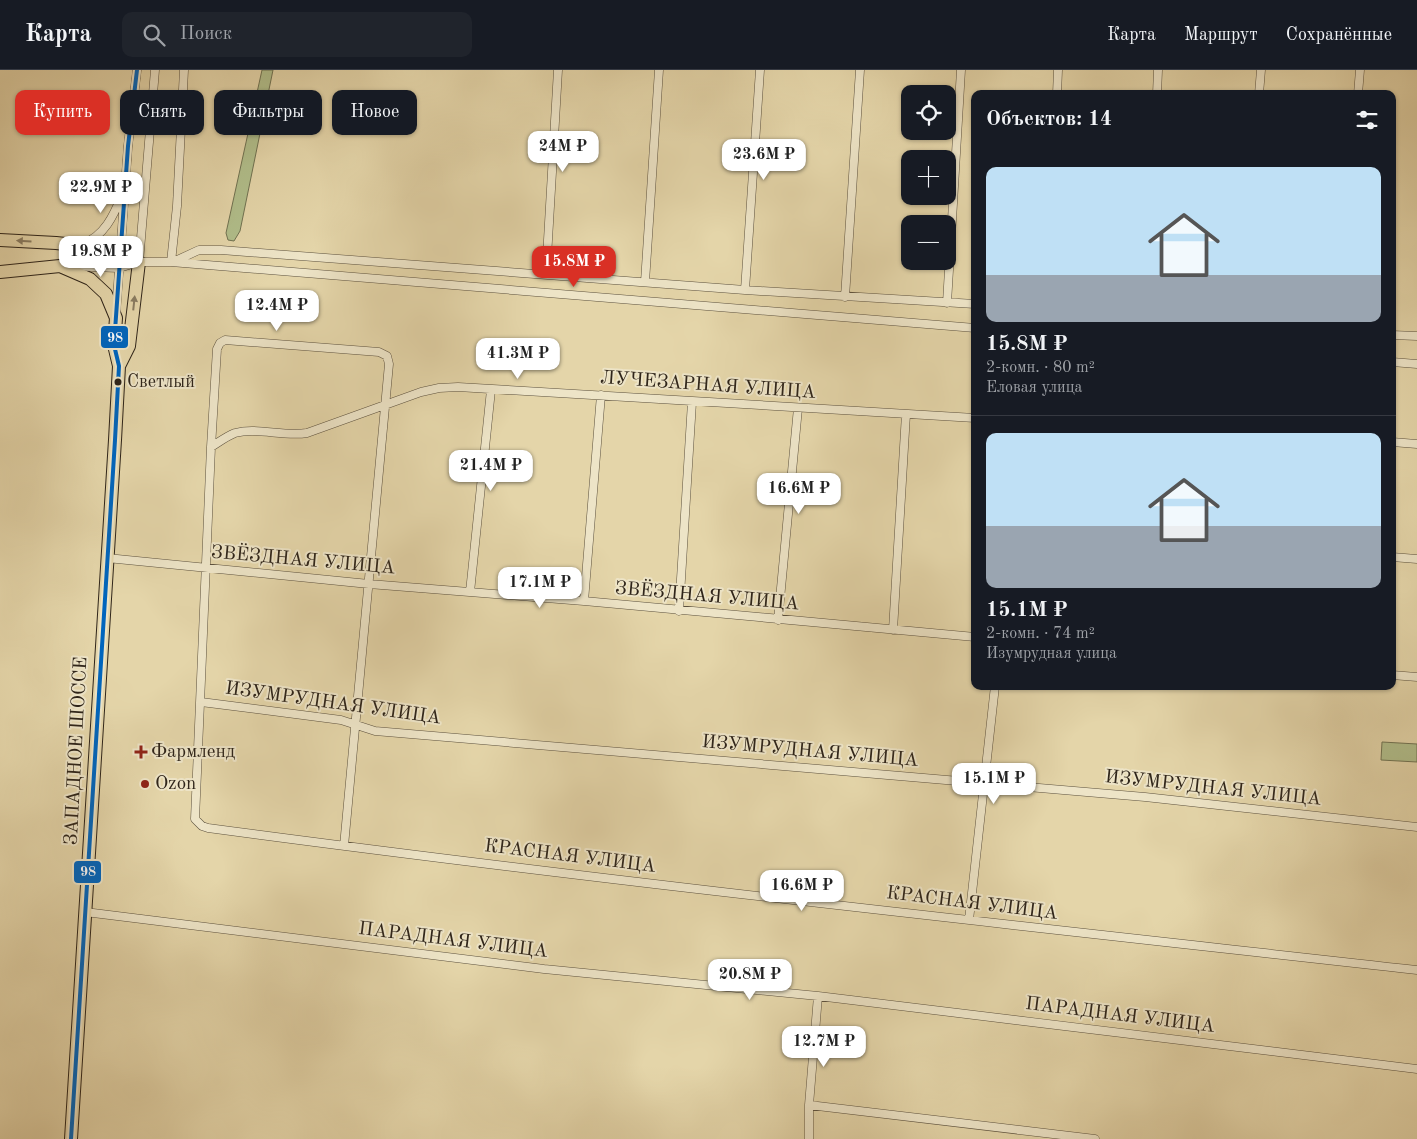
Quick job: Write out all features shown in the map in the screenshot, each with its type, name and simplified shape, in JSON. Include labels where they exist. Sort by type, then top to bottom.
[{"type":"main road","points":[[0,240],[121,250],[139,262]]},
{"type":"main road","name":"ЗАПАДНОЕ ШОССЕ","points":[[118,366],[129,346],[139,262]]},
{"type":"main road","points":[[0,272],[60,266],[90,279],[98,285],[110,302],[116,318]]},
{"type":"main road","name":"ЗАПАДНОЕ ШОССЕ","points":[[72,1139],[118,366],[114,345],[116,318]]},
{"type":"street","name":"ЗАПАДНОЕ ШОССЕ","points":[[116,318],[125,186],[137,70]]},
{"type":"street","name":"ЗАПАДНОЕ ШОССЕ","points":[[139,262],[155,70]]},
{"type":"street","points":[[171,262],[177,206],[184,70]]},
{"type":"street","points":[[546,274],[558,70]]},
{"type":"street","points":[[645,282],[659,70]]},
{"type":"street","points":[[746,290],[760,70]]},
{"type":"street","points":[[845,296],[860,70]]},
{"type":"street","points":[[946,303],[961,70]]},
{"type":"street","points":[[1057,90],[1058,70]]},
{"type":"street","points":[[1156,90],[1158,70]]},
{"type":"street","points":[[1260,90],[1261,70]]},
{"type":"street","points":[[1358,90],[1360,70]]},
{"type":"street","name":"ЗАПАДНОЕ ШОССЕ","points":[[77,245],[92,240],[109,223],[125,186]]},
{"type":"street","points":[[171,262],[199,250],[221,250],[746,290],[971,304]]},
{"type":"street","points":[[60,266],[119,268],[139,262],[171,262],[971,328]]},
{"type":"street","points":[[1396,335],[1417,336]]},
{"type":"street","points":[[201,702],[211,447],[217,349],[220,343],[225,340],[383,353],[387,356],[389,364],[344,846]]},
{"type":"street","points":[[1396,362],[1417,364]]},
{"type":"street","name":"ЛУЧЕЗАРНАЯ УЛИЦА","points":[[211,447],[228,436],[245,432],[296,435],[307,433],[420,392],[439,388],[602,395],[971,418]]},
{"type":"street","points":[[470,592],[491,390]]},
{"type":"street","points":[[584,601],[602,395]]},
{"type":"street","points":[[680,611],[692,402]]},
{"type":"street","points":[[778,620],[798,408]]},
{"type":"street","points":[[893,630],[906,414]]},
{"type":"street","points":[[1396,442],[1417,444]]},
{"type":"street","points":[[1396,557],[1417,559]]},
{"type":"street","name":"ЗВЁЗДНАЯ УЛИЦА","points":[[107,558],[369,584],[584,601],[971,637]]},
{"type":"street","points":[[1396,675],[1417,677]]},
{"type":"street","points":[[970,920],[995,690]]},
{"type":"street","name":"ИЗУМРУДНАЯ УЛИЦА","points":[[201,702],[341,720],[375,731],[1145,797],[1417,827]]},
{"type":"street","name":"КРАСНАЯ УЛИЦА","points":[[201,702],[195,814],[198,823],[208,828],[344,846],[970,920],[1417,970]]},
{"type":"street","name":"ПАРАДНАЯ УЛИЦА","points":[[85,912],[544,969],[818,996],[1417,1069]]},
{"type":"street","points":[[809,1139],[809,1105],[818,996]]},
{"type":"street","points":[[809,1105],[1095,1139]]},
{"type":"green space","points":[[262,70],[273,70],[269,90],[258,90]]},
{"type":"green space","points":[[248,135],[260,135],[240,231],[234,241],[228,240],[226,233]]},
{"type":"green space","points":[[1382,742],[1417,744],[1417,762],[1381,760]]},
{"type":"transit line","name":"98","points":[[71,1139],[115,440],[119,366],[114,345],[128,146],[137,70]]},
{"type":"place","name":"Светлый","points":[[118,382]]},
{"type":"place","name":"Фармленд","points":[[141,752]]},
{"type":"place","name":"Ozon","points":[[145,784]]}]
